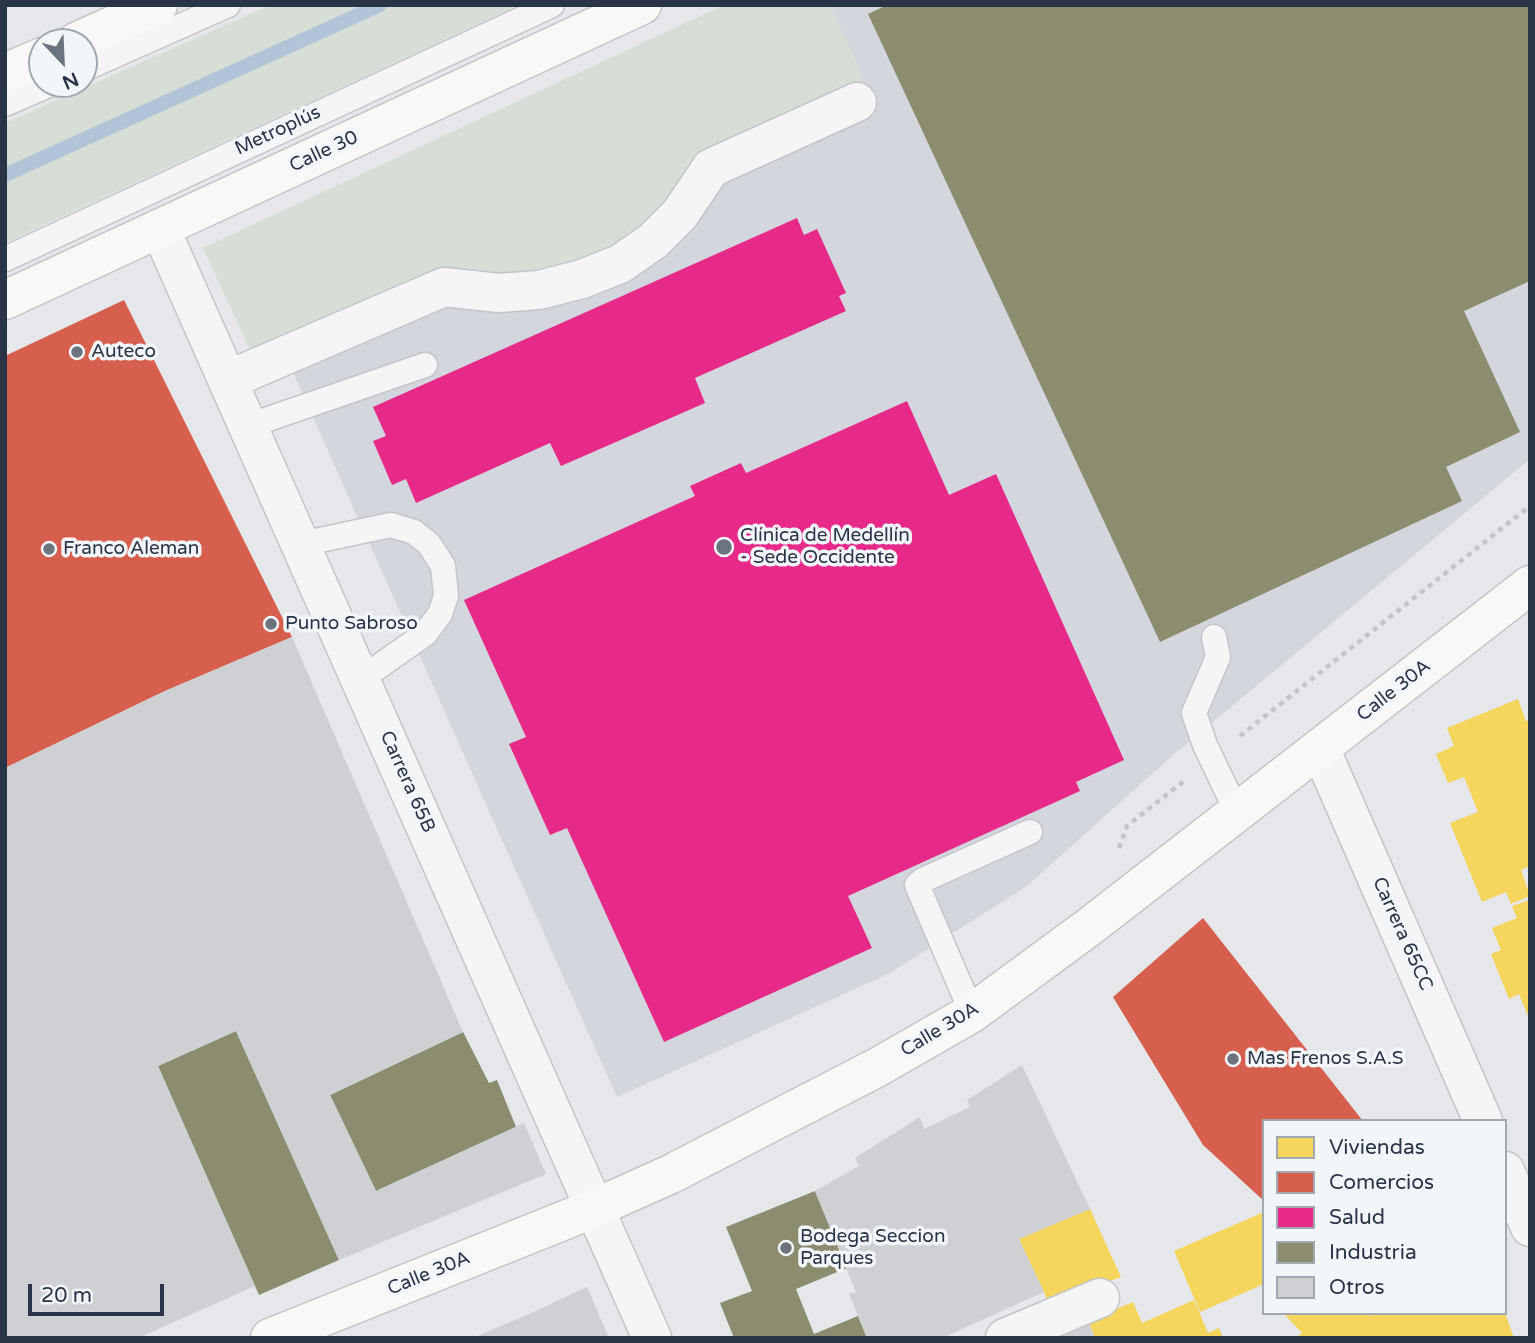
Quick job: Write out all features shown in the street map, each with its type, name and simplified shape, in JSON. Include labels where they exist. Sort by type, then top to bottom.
[{"type":"street","points":[[98,32],[158,5]]},
{"type":"street","name":"Calle 30","points":[[5,300],[642,5]]},
{"type":"street","points":[[5,74],[28,63]]},
{"type":"street","points":[[228,380],[444,287],[499,293],[539,290],[582,279],[620,264],[653,241],[680,214],[710,168],[857,103]]},
{"type":"street","name":"Carrera 65B","points":[[160,228],[652,1338]]},
{"type":"street","name":"Calle 30A","points":[[270,1338],[595,1208],[751,1135],[972,1013],[1530,585]]},
{"type":"street","name":"Carrera 65CC","points":[[1320,748],[1482,1119]]},
{"type":"street","points":[[1507,1175],[1530,1227]]},
{"type":"street","points":[[1005,1338],[1100,1298]]},
{"type":"lane","points":[[98,63],[228,5]]},
{"type":"lane","name":"Metroplús","points":[[5,259],[552,5]]},
{"type":"lane","points":[[5,104],[28,94]]},
{"type":"lane","points":[[248,426],[425,365]]},
{"type":"lane","points":[[300,544],[391,525],[414,532],[429,544],[443,566],[446,596],[440,614],[425,634],[361,679]]},
{"type":"lane","points":[[1214,637],[1218,657],[1194,713],[1237,812]]},
{"type":"lane","points":[[972,1013],[918,885],[923,880],[1030,832]]},
{"type":"path","points":[[1127,825],[1530,506]]},
{"type":"shaded area","points":[[271,5],[519,5],[5,243],[5,123],[61,98],[98,98],[98,82]]},
{"type":"shaded area","points":[[724,5],[830,5],[863,79],[702,154],[685,181],[647,222],[615,245],[576,262],[539,271],[499,273],[446,264],[251,352],[203,248]]},
{"type":"shaded area","points":[[830,5],[1530,5],[1530,459],[1172,756],[1027,886],[890,973],[617,1097],[278,339],[447,264],[480,271],[519,273],[702,154],[863,79]]},
{"type":"building: Viviendas","points":[[1518,699],[1526,721],[1530,720],[1530,866],[1521,870],[1530,896],[1511,904],[1506,892],[1482,902],[1450,823],[1478,812],[1464,777],[1448,783],[1436,754],[1454,746],[1447,728]]},
{"type":"building: Viviendas","points":[[1530,900],[1530,1021],[1519,994],[1509,999],[1491,954],[1501,950],[1492,928],[1517,918],[1512,906]]},
{"type":"building: Viviendas","points":[[1090,1209],[1121,1277],[1049,1303],[1019,1239]]},
{"type":"building: Viviendas","points":[[1262,1213],[1262,1285],[1200,1312],[1174,1251]]},
{"type":"building: Viviendas","points":[[1194,1300],[1208,1333],[1219,1328],[1223,1338],[1095,1338],[1088,1321],[1133,1302],[1142,1323]]},
{"type":"building: Viviendas","points":[[1285,1315],[1506,1315],[1514,1338],[1296,1338],[1302,1333]]},
{"type":"building: Comercios","points":[[124,300],[292,637],[165,691],[5,768],[5,356]]},
{"type":"building: Comercios","name":"Mas Frenos S.A.S","points":[[1203,918],[1361,1119],[1262,1119],[1262,1199],[1203,1145],[1113,997]]},
{"type":"building: Salud","points":[[797,218],[804,235],[817,229],[846,293],[839,296],[846,311],[695,378],[705,403],[561,466],[550,443],[416,503],[406,479],[392,485],[373,441],[386,436],[373,407]]},
{"type":"building: Salud","points":[[907,401],[949,495],[996,474],[1124,760],[1076,782],[1080,791],[848,896],[872,948],[664,1042],[567,828],[550,835],[509,744],[526,737],[464,600],[695,496],[690,486],[741,463],[746,473]]},
{"type":"building: Industria","points":[[887,5],[1530,5],[1530,281],[1464,311],[1520,432],[1446,467],[1462,501],[1160,642],[868,14]]},
{"type":"building: Industria","points":[[236,1031],[339,1260],[259,1295],[158,1066]]},
{"type":"building: Industria","points":[[463,1032],[489,1083],[497,1080],[516,1127],[376,1191],[330,1095]]},
{"type":"building: Industria","name":"Bodega Seccion Parques","points":[[815,1191],[847,1268],[796,1289],[814,1334],[858,1316],[867,1338],[734,1338],[720,1303],[752,1291],[726,1227]]},
{"type":"building: Otros","points":[[292,637],[463,1032],[330,1095],[376,1191],[524,1123],[546,1174],[339,1260],[236,1031],[158,1066],[255,1286],[138,1338],[5,1338],[5,768],[165,691]]},
{"type":"building: Otros","points":[[1022,1065],[1090,1209],[1019,1239],[1044,1292],[942,1338],[867,1338],[849,1294],[856,1292],[815,1191],[859,1166],[855,1158],[920,1117],[924,1129],[970,1107],[967,1100]]},
{"type":"building: Otros","points":[[587,1287],[609,1338],[473,1338],[529,1314]]},
{"type":"building: Otros","points":[[1088,1321],[1095,1338],[1050,1338]]},
{"type":"waterway","points":[[5,175],[380,5]]},
{"type":"place","name":"Auteco","points":[[77,352]]},
{"type":"place","name":"Clínica de Medellín - Sede Occidente","points":[[724,547]]},
{"type":"place","name":"Franco Aleman","points":[[49,549]]},
{"type":"place","name":"Punto Sabroso","points":[[271,624]]},
{"type":"place","name":"Mas Frenos S.A.S","points":[[1233,1059]]},
{"type":"place","name":"Bodega Seccion Parques","points":[[786,1248]]}]
